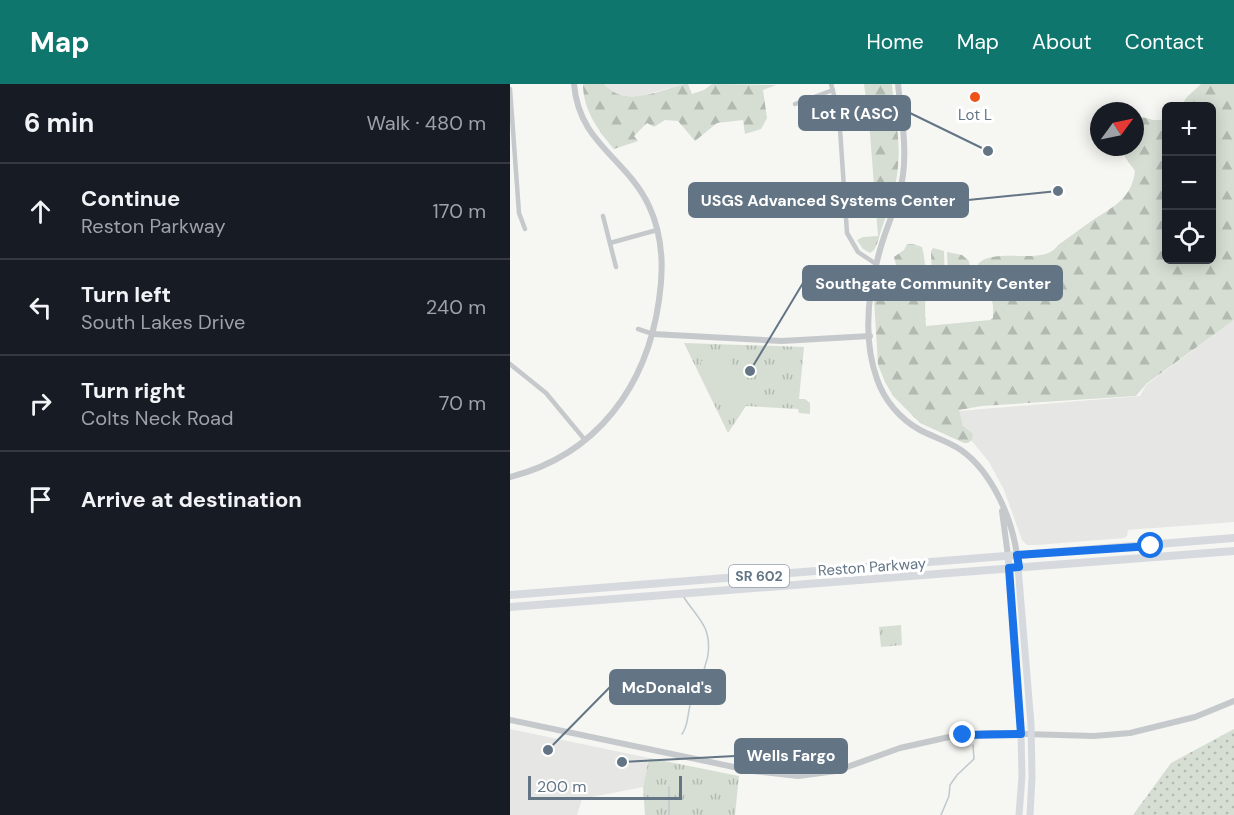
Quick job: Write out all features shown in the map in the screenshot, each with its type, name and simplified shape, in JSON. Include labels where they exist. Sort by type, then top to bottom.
[{"type":"main road","name":"Reston Parkway","points":[[510,595],[1234,538]]},
{"type":"main road","name":"Reston Parkway","points":[[510,607],[1234,551]]},
{"type":"main road","points":[[1017,555],[1031,734],[1030,815]]},
{"type":"main road","points":[[1008,556],[1021,734],[1022,776],[1019,815]]},
{"type":"street","points":[[510,477],[548,464],[585,440],[610,417],[626,396],[640,370],[653,334],[662,269],[657,230],[650,209],[637,186],[587,129],[578,109],[574,84]]},
{"type":"street","points":[[831,84],[840,121],[846,228],[855,249],[876,264]]},
{"type":"street","points":[[898,84],[904,150],[903,173],[869,296],[870,336],[876,376],[891,404],[912,425],[968,455],[990,482],[1012,528],[1017,555]]},
{"type":"street","points":[[510,89],[519,213],[525,229]]},
{"type":"street","points":[[795,104],[833,90]]},
{"type":"street","points":[[510,184],[517,184]]},
{"type":"street","points":[[603,216],[616,267]]},
{"type":"street","points":[[610,243],[657,230]]},
{"type":"street","points":[[638,329],[653,334],[782,341],[870,336]]},
{"type":"street","points":[[510,364],[546,393],[585,440]]},
{"type":"street","points":[[1001,504],[1008,556]]},
{"type":"street","points":[[510,720],[753,771],[792,776],[836,771],[900,748],[935,739],[974,734],[1094,736],[1130,733],[1196,717],[1234,701]]},
{"type":"shaded area","points":[[604,84],[684,84],[637,97],[618,95],[611,92]]},
{"type":"shaded area","points":[[1234,320],[1234,522],[1128,530],[1124,538],[1027,545],[1022,540],[1004,490],[989,462],[961,428],[959,411],[1140,396],[1146,385]]},
{"type":"shaded area","points":[[510,729],[649,758],[643,787],[582,799],[577,815],[510,815]]},
{"type":"green space","points":[[583,84],[604,84],[621,95],[632,96],[642,96],[684,84],[688,84],[692,94],[712,84],[776,85],[763,90],[767,118],[761,129],[745,134],[743,120],[717,123],[695,141],[678,121],[665,120],[654,127],[647,123],[634,136],[638,141],[614,149],[597,127],[589,111]]},
{"type":"green space","points":[[864,84],[892,84],[899,146],[897,177],[892,196],[877,244],[870,253],[863,249],[857,240],[863,237],[878,236]]},
{"type":"green space","points":[[1201,84],[1234,84],[1234,320],[1146,384],[1136,396],[982,406],[959,410],[963,426],[973,434],[972,440],[968,443],[920,423],[893,396],[878,365],[874,299],[879,287],[896,265],[894,257],[904,250],[907,244],[922,247],[925,267],[926,326],[990,320],[993,318],[993,306],[989,283],[980,282],[978,264],[996,257],[1042,255],[1052,251],[1120,201],[1130,188],[1135,171],[1124,156],[1144,156],[1144,118],[1162,120],[1162,264],[1216,264],[1216,102],[1184,102]]},
{"type":"green space","points":[[933,248],[944,251],[945,285],[932,285],[931,251]]},
{"type":"green space","points":[[947,252],[962,255],[969,261],[972,283],[967,287],[948,285]]},
{"type":"green space","points":[[684,343],[804,347],[799,399],[805,399],[810,403],[810,414],[799,413],[798,409],[746,406],[728,433]]},
{"type":"green space","points":[[724,349],[746,391],[721,404],[700,362]]},
{"type":"green space","points":[[901,625],[902,645],[881,647],[879,627]]},
{"type":"green space","points":[[1234,729],[1234,815],[1133,815],[1171,763]]},
{"type":"green space","points":[[649,758],[739,776],[735,815],[645,815],[643,787]]},
{"type":"waterway","points":[[682,734],[686,727],[692,699],[705,683],[704,672],[709,645],[706,629],[683,596]]},
{"type":"waterway","points":[[941,815],[949,796],[950,785],[974,759],[973,745]]},
{"type":"waterway","points":[[669,787],[669,815]]},
{"type":"place","name":"Lot L","points":[[975,97]]},
{"type":"place","name":"Lot R (ASC)","points":[[988,151]]},
{"type":"place","name":"USGS Advanced Systems Center","points":[[1058,191]]},
{"type":"place","name":"Southgate Community Center","points":[[750,371]]},
{"type":"place","name":"McDonald's","points":[[548,750]]},
{"type":"place","name":"Wells Fargo","points":[[622,762]]},
{"type":"route","points":[[963,735],[1021,734],[1009,568],[1019,567],[1017,555],[1151,546]]}]
